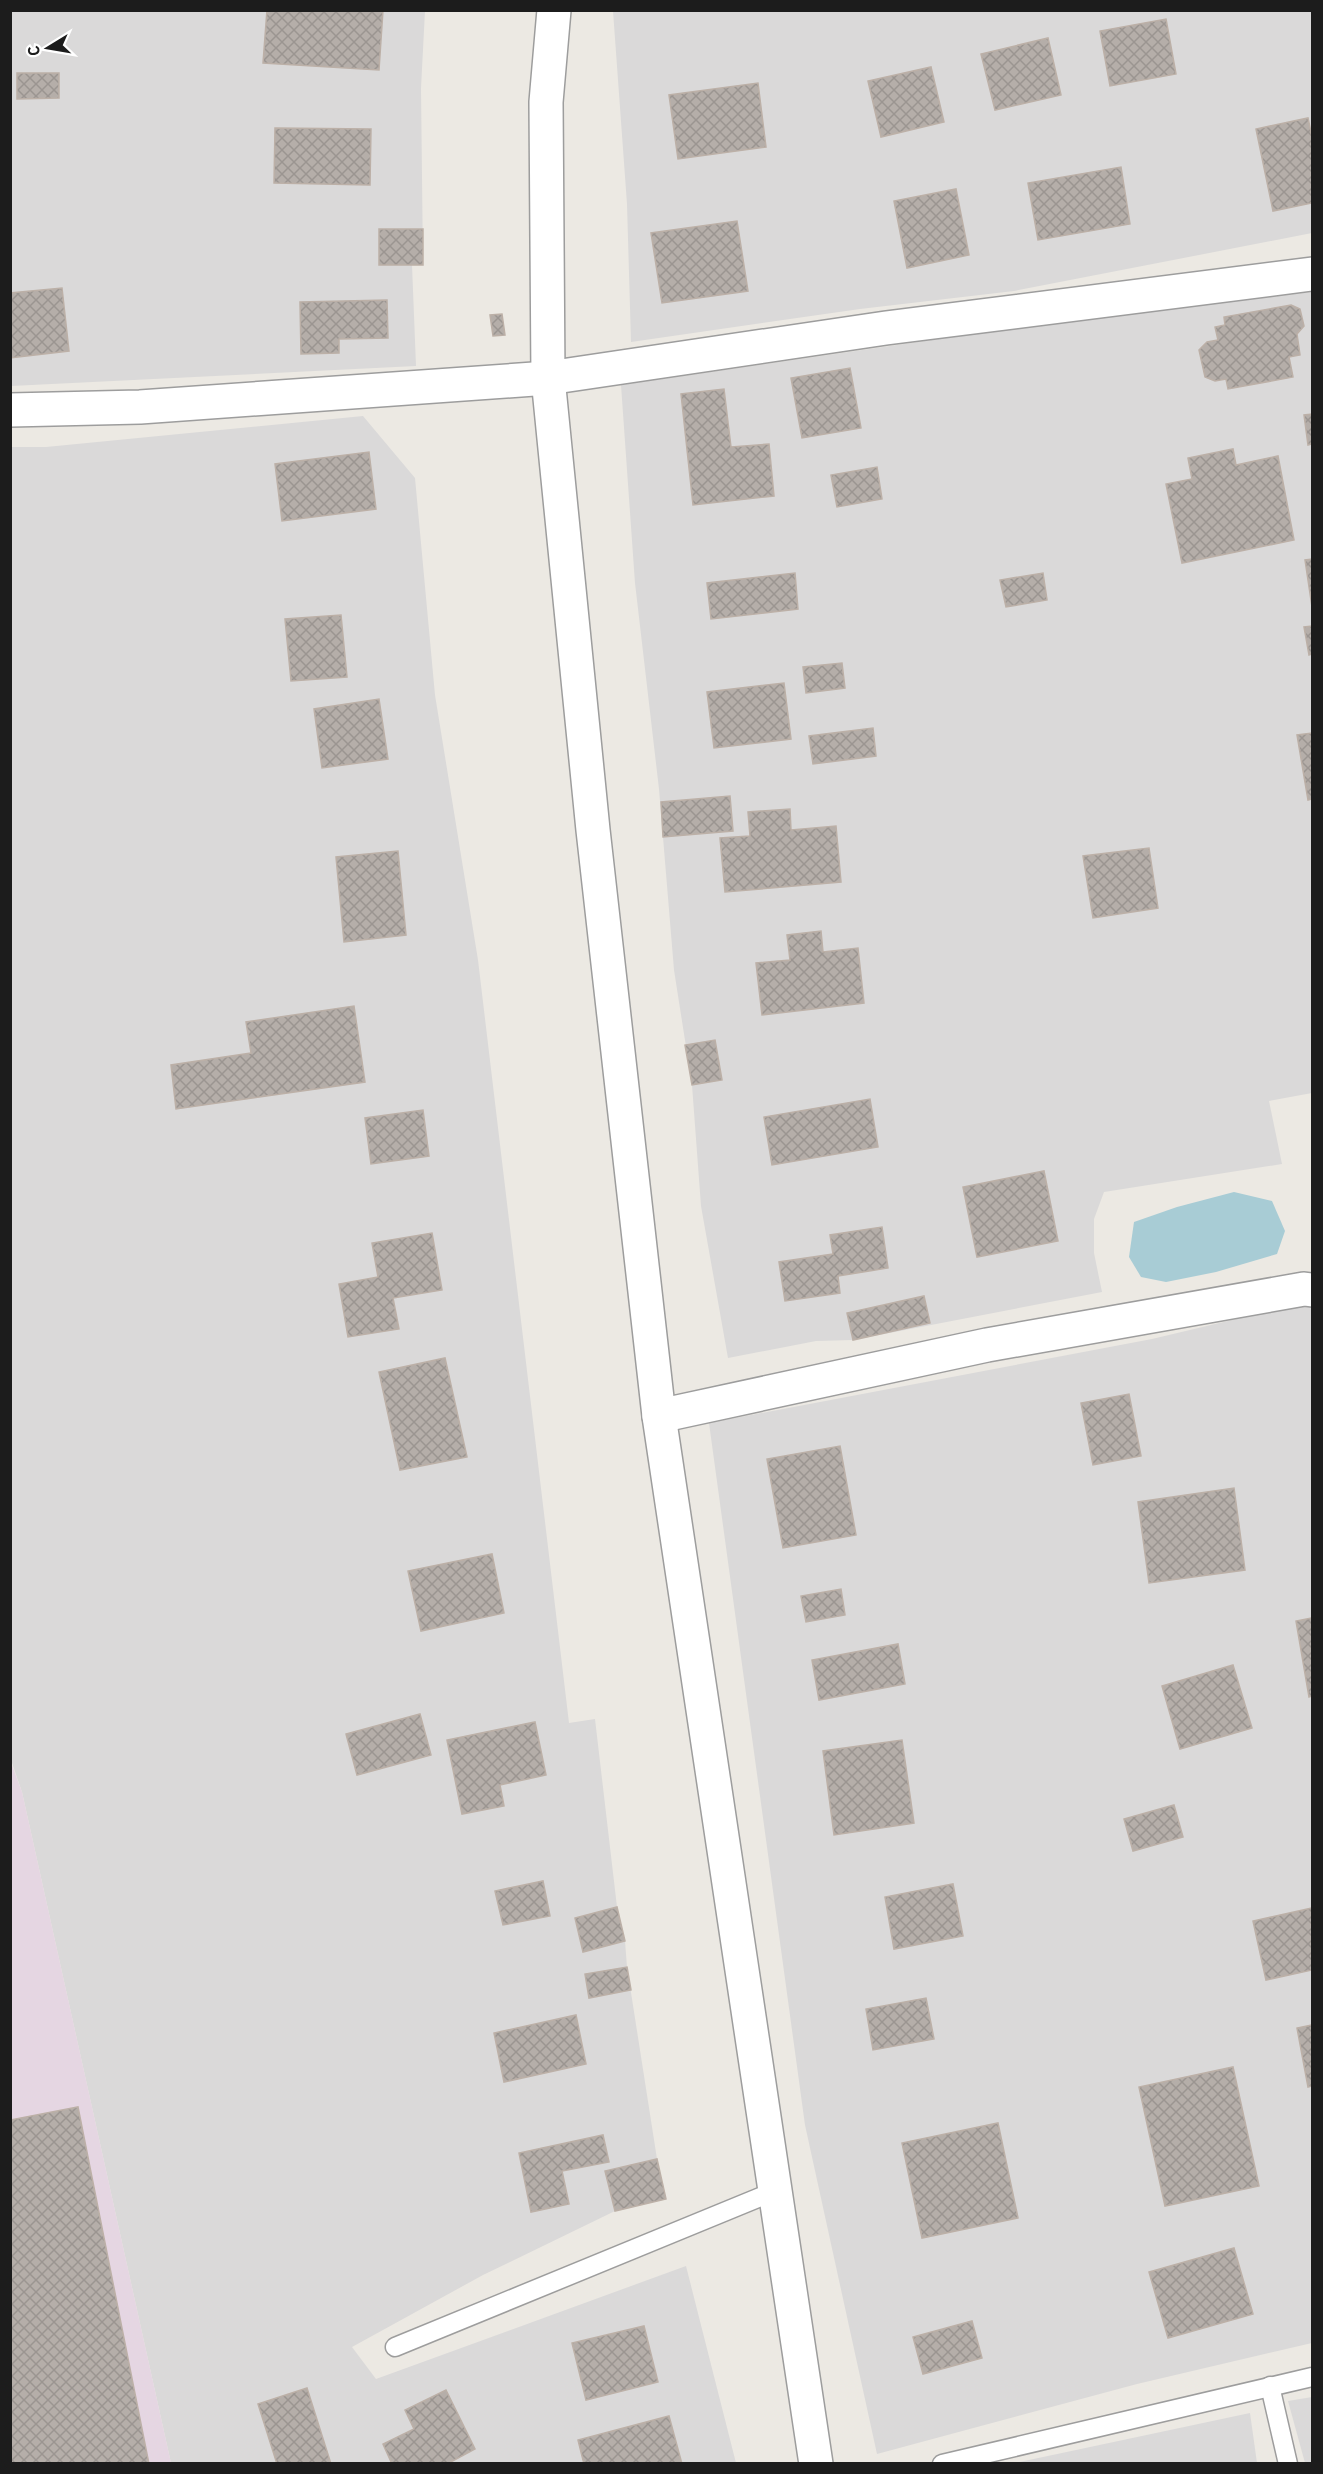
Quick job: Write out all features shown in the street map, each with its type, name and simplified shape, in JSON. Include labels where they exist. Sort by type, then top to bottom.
[{"type":"street","points":[[554,10],[546,102],[548,378],[593,830],[659,1416],[816,2463]]},
{"type":"street","points":[[10,410],[140,407],[548,378],[886,328],[1312,274]]},
{"type":"street","points":[[659,1416],[987,1345],[1292,1291],[1312,1290]]},
{"type":"lane","points":[[395,2347],[775,2191]]},
{"type":"lane","points":[[942,2463],[1312,2377]]},
{"type":"lane","points":[[1270,2386],[1288,2463]]},
{"type":"shaded area","points":[[11,11],[425,11],[421,88],[423,265],[412,265],[416,366],[11,386]]},
{"type":"shaded area","points":[[613,11],[1312,11],[1312,233],[1014,291],[860,309],[631,342],[627,204]]},
{"type":"shaded area","points":[[1312,292],[1312,1093],[1269,1101],[1282,1164],[1104,1192],[1094,1219],[1094,1253],[1102,1292],[853,1340],[816,1341],[728,1358],[701,1206],[692,1085],[674,970],[659,789],[635,583],[621,385],[1036,325]]},
{"type":"shaded area","points":[[363,416],[415,478],[435,695],[478,960],[569,1723],[595,1719],[617,1907],[625,1941],[657,2159],[666,2199],[615,2211],[483,2275],[352,2347],[376,2379],[686,2266],[736,2463],[171,2463],[22,1792],[11,1760],[11,447],[46,447]]},
{"type":"shaded area","points":[[1308,1302],[1312,1307],[1312,2343],[1137,2384],[877,2454],[805,2125],[709,1423],[1152,1339]]},
{"type":"shaded area","points":[[10,1760],[22,1792],[171,2463],[11,2463]]},
{"type":"shaded area","points":[[1312,2397],[1312,2463],[1305,2463],[1288,2401]]},
{"type":"shaded area","points":[[1250,2413],[1257,2463],[1015,2463]]},
{"type":"water","points":[[1234,1192],[1272,1201],[1285,1231],[1277,1254],[1216,1272],[1166,1282],[1141,1277],[1129,1257],[1134,1222],[1177,1207]]},
{"type":"building","points":[[267,10],[383,10],[379,70],[263,63]]},
{"type":"building","points":[[1166,19],[1176,74],[1110,86],[1100,31]]},
{"type":"building","points":[[1048,38],[1061,95],[995,110],[981,54]]},
{"type":"building","points":[[931,67],[944,122],[881,137],[868,81]]},
{"type":"building","points":[[17,73],[59,73],[59,98],[17,99]]},
{"type":"building","points":[[758,83],[766,147],[678,159],[669,95]]},
{"type":"building","points":[[1308,118],[1312,137],[1312,203],[1273,211],[1256,129]]},
{"type":"building","points":[[275,128],[371,129],[370,185],[274,183]]},
{"type":"building","points":[[1121,167],[1130,224],[1038,240],[1028,183]]},
{"type":"building","points":[[956,189],[969,255],[907,268],[894,201]]},
{"type":"building","points":[[737,221],[748,291],[662,303],[651,233]]},
{"type":"building","points":[[379,229],[423,229],[423,265],[379,265]]},
{"type":"building","points":[[62,288],[69,351],[10,358],[10,293]]},
{"type":"building","points":[[387,300],[388,338],[339,339],[339,353],[301,354],[300,302]]},
{"type":"building","points":[[1291,305],[1300,309],[1304,326],[1297,334],[1300,355],[1289,357],[1293,377],[1228,389],[1226,379],[1215,381],[1205,377],[1199,350],[1207,342],[1218,340],[1215,327],[1225,325],[1224,317]]},
{"type":"building","points":[[502,314],[505,335],[493,336],[490,315]]},
{"type":"building","points":[[850,368],[861,428],[802,438],[791,378]]},
{"type":"building","points":[[724,389],[731,447],[769,444],[774,496],[693,505],[681,394]]},
{"type":"building","points":[[1312,414],[1312,444],[1308,445],[1304,415]]},
{"type":"building","points":[[1233,449],[1236,465],[1278,456],[1294,540],[1182,563],[1166,484],[1192,479],[1188,458]]},
{"type":"building","points":[[369,452],[376,509],[282,521],[275,464]]},
{"type":"building","points":[[877,467],[882,499],[837,507],[831,475]]},
{"type":"building","points":[[1312,559],[1312,607],[1305,560]]},
{"type":"building","points":[[795,573],[798,609],[711,619],[707,583]]},
{"type":"building","points":[[1043,573],[1047,600],[1006,607],[1000,580]]},
{"type":"building","points":[[341,615],[347,677],[291,681],[285,619]]},
{"type":"building","points":[[1312,626],[1312,654],[1309,655],[1304,627]]},
{"type":"building","points":[[842,663],[845,688],[806,693],[803,667]]},
{"type":"building","points":[[784,683],[791,739],[714,748],[707,692]]},
{"type":"building","points":[[379,699],[388,759],[322,768],[314,709]]},
{"type":"building","points":[[873,728],[876,756],[813,764],[809,736]]},
{"type":"building","points":[[1312,733],[1312,799],[1308,800],[1297,735]]},
{"type":"building","points":[[730,796],[733,831],[663,837],[661,802]]},
{"type":"building","points":[[790,809],[791,830],[836,826],[841,882],[725,892],[720,838],[750,836],[748,812]]},
{"type":"building","points":[[1149,848],[1158,908],[1093,918],[1083,856]]},
{"type":"building","points":[[398,851],[406,935],[344,942],[336,857]]},
{"type":"building","points":[[821,931],[823,952],[858,948],[864,1003],[762,1015],[756,963],[790,960],[787,935]]},
{"type":"building","points":[[354,1006],[365,1082],[176,1109],[171,1065],[251,1053],[246,1022]]},
{"type":"building","points":[[715,1040],[722,1080],[692,1085],[685,1045]]},
{"type":"building","points":[[870,1099],[878,1147],[772,1165],[764,1117]]},
{"type":"building","points":[[423,1110],[429,1156],[371,1164],[365,1118]]},
{"type":"building","points":[[1044,1171],[1058,1241],[977,1257],[963,1187]]},
{"type":"building","points":[[882,1227],[888,1268],[838,1276],[840,1293],[785,1301],[779,1262],[833,1254],[830,1235]]},
{"type":"building","points":[[432,1233],[442,1290],[393,1298],[399,1329],[348,1337],[339,1284],[378,1277],[372,1243]]},
{"type":"building","points":[[924,1296],[930,1323],[853,1340],[847,1313]]},
{"type":"building","points":[[445,1358],[467,1457],[400,1470],[379,1372]]},
{"type":"building","points":[[1129,1394],[1141,1456],[1093,1465],[1081,1403]]},
{"type":"building","points":[[840,1446],[856,1535],[783,1548],[767,1459]]},
{"type":"building","points":[[1234,1488],[1245,1570],[1149,1583],[1138,1502]]},
{"type":"building","points":[[492,1554],[504,1613],[421,1631],[408,1571]]},
{"type":"building","points":[[841,1589],[845,1615],[806,1622],[801,1596]]},
{"type":"building","points":[[1312,1618],[1312,1696],[1309,1697],[1296,1621]]},
{"type":"building","points":[[898,1644],[905,1684],[819,1700],[812,1660]]},
{"type":"building","points":[[1233,1665],[1252,1728],[1180,1749],[1162,1686]]},
{"type":"building","points":[[420,1714],[431,1755],[357,1775],[346,1734]]},
{"type":"building","points":[[535,1722],[546,1775],[500,1785],[504,1806],[462,1814],[447,1740]]},
{"type":"building","points":[[902,1740],[914,1823],[834,1835],[823,1751]]},
{"type":"building","points":[[1174,1805],[1183,1837],[1133,1851],[1124,1819]]},
{"type":"building","points":[[543,1881],[550,1916],[503,1925],[495,1891]]},
{"type":"building","points":[[953,1884],[963,1936],[894,1949],[885,1897]]},
{"type":"building","points":[[617,1907],[625,1941],[583,1952],[575,1918]]},
{"type":"building","points":[[1312,1908],[1312,1970],[1266,1980],[1253,1921]]},
{"type":"building","points":[[627,1967],[631,1990],[589,1998],[585,1974]]},
{"type":"building","points":[[926,1998],[934,2039],[873,2050],[866,2009]]},
{"type":"building","points":[[576,2015],[586,2064],[504,2082],[494,2033]]},
{"type":"building","points":[[1312,2025],[1312,2086],[1308,2087],[1297,2028]]},
{"type":"building","points":[[1233,2067],[1259,2186],[1165,2206],[1139,2087]]},
{"type":"building","points":[[78,2107],[149,2464],[10,2464],[10,2120]]},
{"type":"building","points":[[998,2123],[1018,2218],[922,2238],[902,2143]]},
{"type":"building","points":[[603,2135],[609,2162],[562,2171],[569,2204],[531,2212],[519,2153]]},
{"type":"building","points":[[657,2159],[666,2199],[615,2211],[605,2171]]},
{"type":"building","points":[[1234,2248],[1253,2314],[1168,2338],[1149,2272]]},
{"type":"building","points":[[972,2321],[982,2358],[923,2374],[913,2337]]},
{"type":"building","points":[[644,2326],[658,2382],[586,2400],[572,2343]]},
{"type":"building","points":[[307,2388],[331,2464],[277,2464],[258,2404]]},
{"type":"building","points":[[446,2390],[475,2449],[447,2464],[392,2464],[383,2444],[414,2429],[405,2410]]},
{"type":"building","points":[[669,2416],[682,2464],[584,2464],[578,2440]]}]
